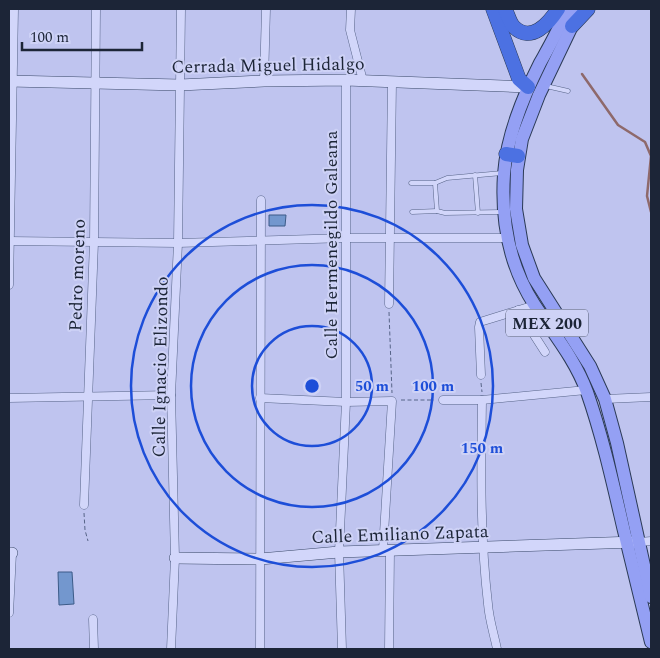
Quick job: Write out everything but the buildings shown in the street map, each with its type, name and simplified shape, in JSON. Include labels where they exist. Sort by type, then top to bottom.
[{"type":"highway","points":[[493,9],[519,79],[528,87]]},
{"type":"highway","points":[[505,9],[512,25],[525,32],[534,32],[551,20],[558,9]]},
{"type":"highway","points":[[572,26],[588,9]]},
{"type":"main road","name":"MEX 200","points":[[567,9],[562,24],[528,87],[516,118],[512,155],[516,209],[522,245],[534,278],[590,366],[605,399],[651,597]]},
{"type":"main road","name":"MEX 200","points":[[578,9],[522,139],[504,173],[504,212],[507,238],[516,269],[534,305],[564,348],[586,390],[604,447],[639,542],[651,642]]},
{"type":"street","points":[[9,285],[10,81],[14,9]]},
{"type":"street","name":"Pedro moreno","points":[[84,505],[94,242],[96,9]]},
{"type":"street","name":"Calle Ignacio Elizondo","points":[[171,649],[175,558],[171,395],[178,242],[181,9]]},
{"type":"street","points":[[264,80],[266,9]]},
{"type":"street","points":[[351,9],[350,30],[362,81]]},
{"type":"street","name":"Cerrada Miguel Hidalgo","points":[[10,81],[180,85],[264,80],[346,80],[528,87]]},
{"type":"street","name":"Calle Hermenegildo Galeana","points":[[342,649],[339,552],[346,402],[346,80]]},
{"type":"street","points":[[388,304],[392,82]]},
{"type":"street","points":[[260,200],[260,649]]},
{"type":"street","points":[[9,241],[178,242],[347,238],[507,238]]},
{"type":"street","points":[[481,375],[480,322],[534,305]]},
{"type":"street","points":[[518,310],[545,352]]},
{"type":"street","points":[[443,400],[482,400],[586,390]]},
{"type":"street","points":[[9,398],[171,395]]},
{"type":"street","points":[[605,399],[651,397]]},
{"type":"street","points":[[260,398],[346,402],[392,401],[387,550],[389,649]]},
{"type":"street","points":[[482,400],[481,488],[484,548],[488,605],[497,649]]},
{"type":"street","name":"Calle Emiliano Zapata","points":[[175,558],[260,559],[339,552],[639,542]]},
{"type":"street","points":[[9,613],[10,553]]},
{"type":"street","points":[[93,619],[94,649]]},
{"type":"lane","points":[[544,85],[568,91]]},
{"type":"lane","points":[[411,183],[435,184],[447,178],[504,173]]},
{"type":"lane","points":[[475,176],[478,213]]},
{"type":"lane","points":[[435,184],[437,211]]},
{"type":"lane","points":[[412,212],[504,212]]},
{"type":"path","points":[[388,304],[392,401],[443,400]]},
{"type":"path","points":[[481,375],[482,400]]},
{"type":"path","points":[[84,505],[85,530],[88,541]]},
{"type":"waterway","points":[[582,74],[618,125],[645,142],[651,156],[647,196],[651,212]]}]
